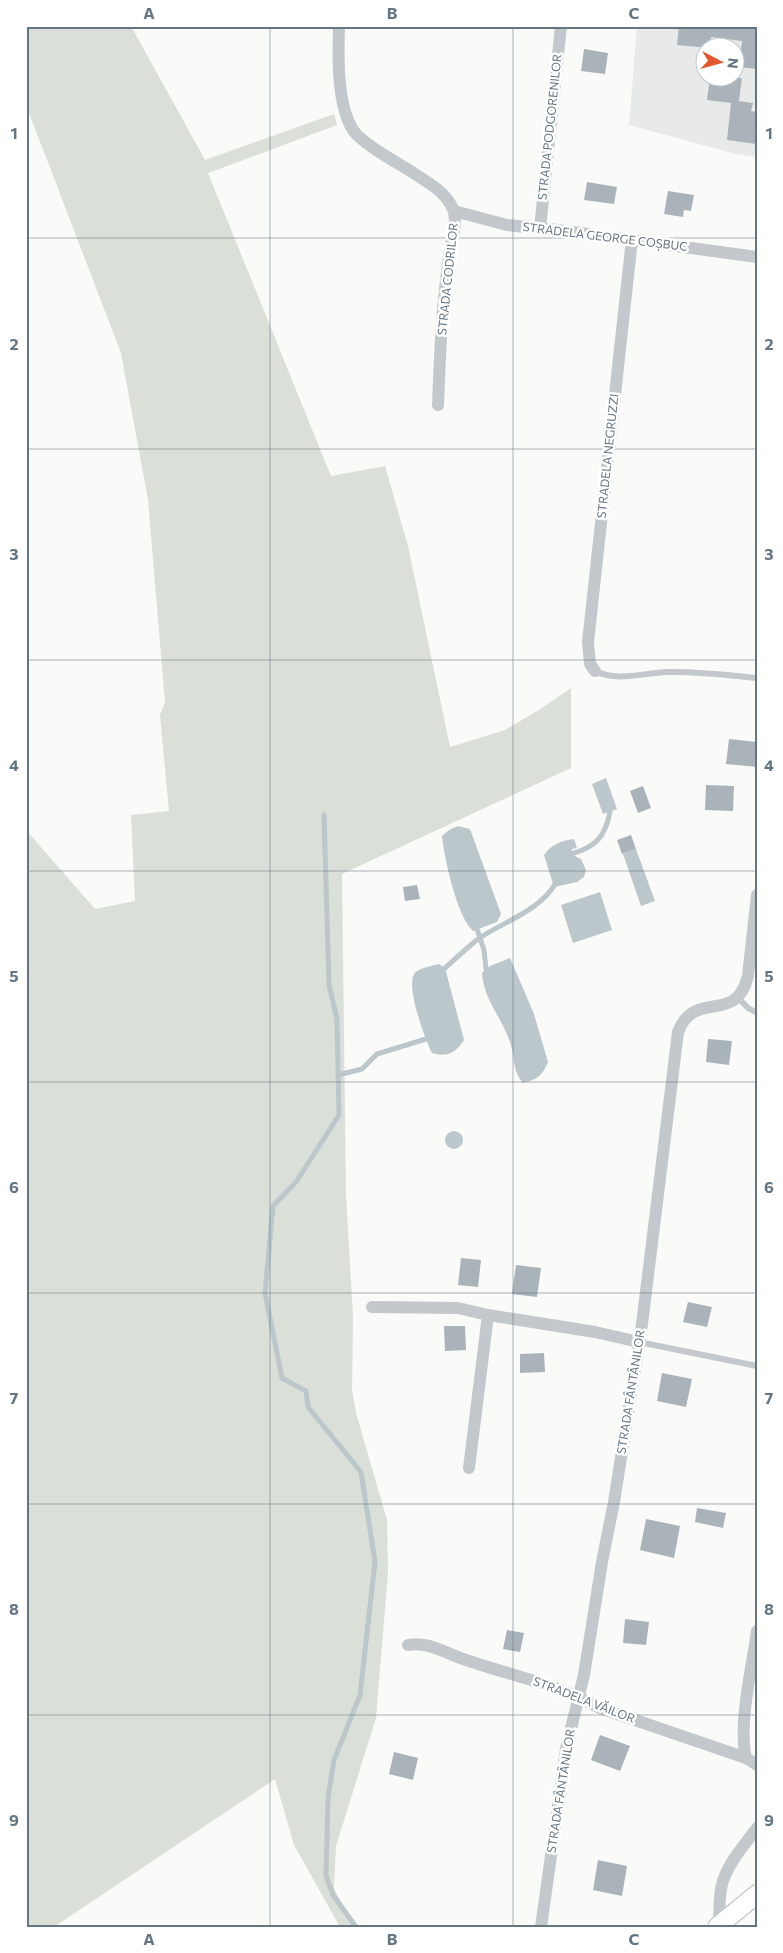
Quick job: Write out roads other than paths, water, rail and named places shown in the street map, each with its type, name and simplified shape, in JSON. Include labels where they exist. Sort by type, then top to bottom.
[{"type":"main road","points":[[718,1926],[757,1894]]},
{"type":"street","name":"STRADA CODRILOR","points":[[339,26],[343,102],[347,117],[354,131],[365,142],[439,190],[449,201],[454,211],[455,222],[449,254],[441,339],[438,405]]},
{"type":"street","name":"STRADA PODGORENILOR","points":[[540,228],[561,26]]},
{"type":"street","name":"STRADELA GEORGE COȘBUC","points":[[454,211],[507,226],[632,239],[757,257]]},
{"type":"street","name":"STRADELA NEGRUZZI","points":[[594,671],[590,664],[588,642],[632,239]]},
{"type":"street","points":[[738,998],[745,989],[748,976],[757,895]]},
{"type":"street","name":"STRADA FÂNTÂNILOR","points":[[541,1927],[566,1749],[580,1696],[614,1502],[639,1342],[678,1032],[682,1020],[693,1012],[738,998]]},
{"type":"street","points":[[372,1307],[458,1308],[488,1315],[595,1332],[639,1342]]},
{"type":"street","points":[[469,1468],[488,1315]]},
{"type":"street","points":[[751,1762],[743,1744],[757,1631]]},
{"type":"street","name":"STRADELA VĂILOR","points":[[408,1645],[417,1643],[580,1696],[600,1708],[623,1717],[751,1762]]},
{"type":"street","points":[[718,1926],[723,1881],[732,1862],[757,1828]]},
{"type":"lane","points":[[594,671],[603,675],[613,676],[667,672],[757,678]]},
{"type":"lane","points":[[738,998],[748,1008],[757,1012]]},
{"type":"lane","points":[[639,1342],[757,1366]]},
{"type":"waterway","points":[[569,858],[571,854],[587,848],[598,840],[605,828],[610,812]]},
{"type":"waterway","points":[[324,815],[329,985],[337,1019],[339,1115],[296,1182],[273,1206],[265,1293],[282,1378],[306,1391],[308,1407],[361,1472],[375,1562],[360,1695],[334,1760],[328,1798],[326,1876],[333,1895],[356,1927]]},
{"type":"waterway","points":[[442,973],[445,968],[478,939],[532,908],[542,900],[557,881]]},
{"type":"waterway","points":[[477,929],[484,950],[486,969]]},
{"type":"waterway","points":[[338,1075],[362,1069],[377,1054],[426,1039],[430,1035]]}]
